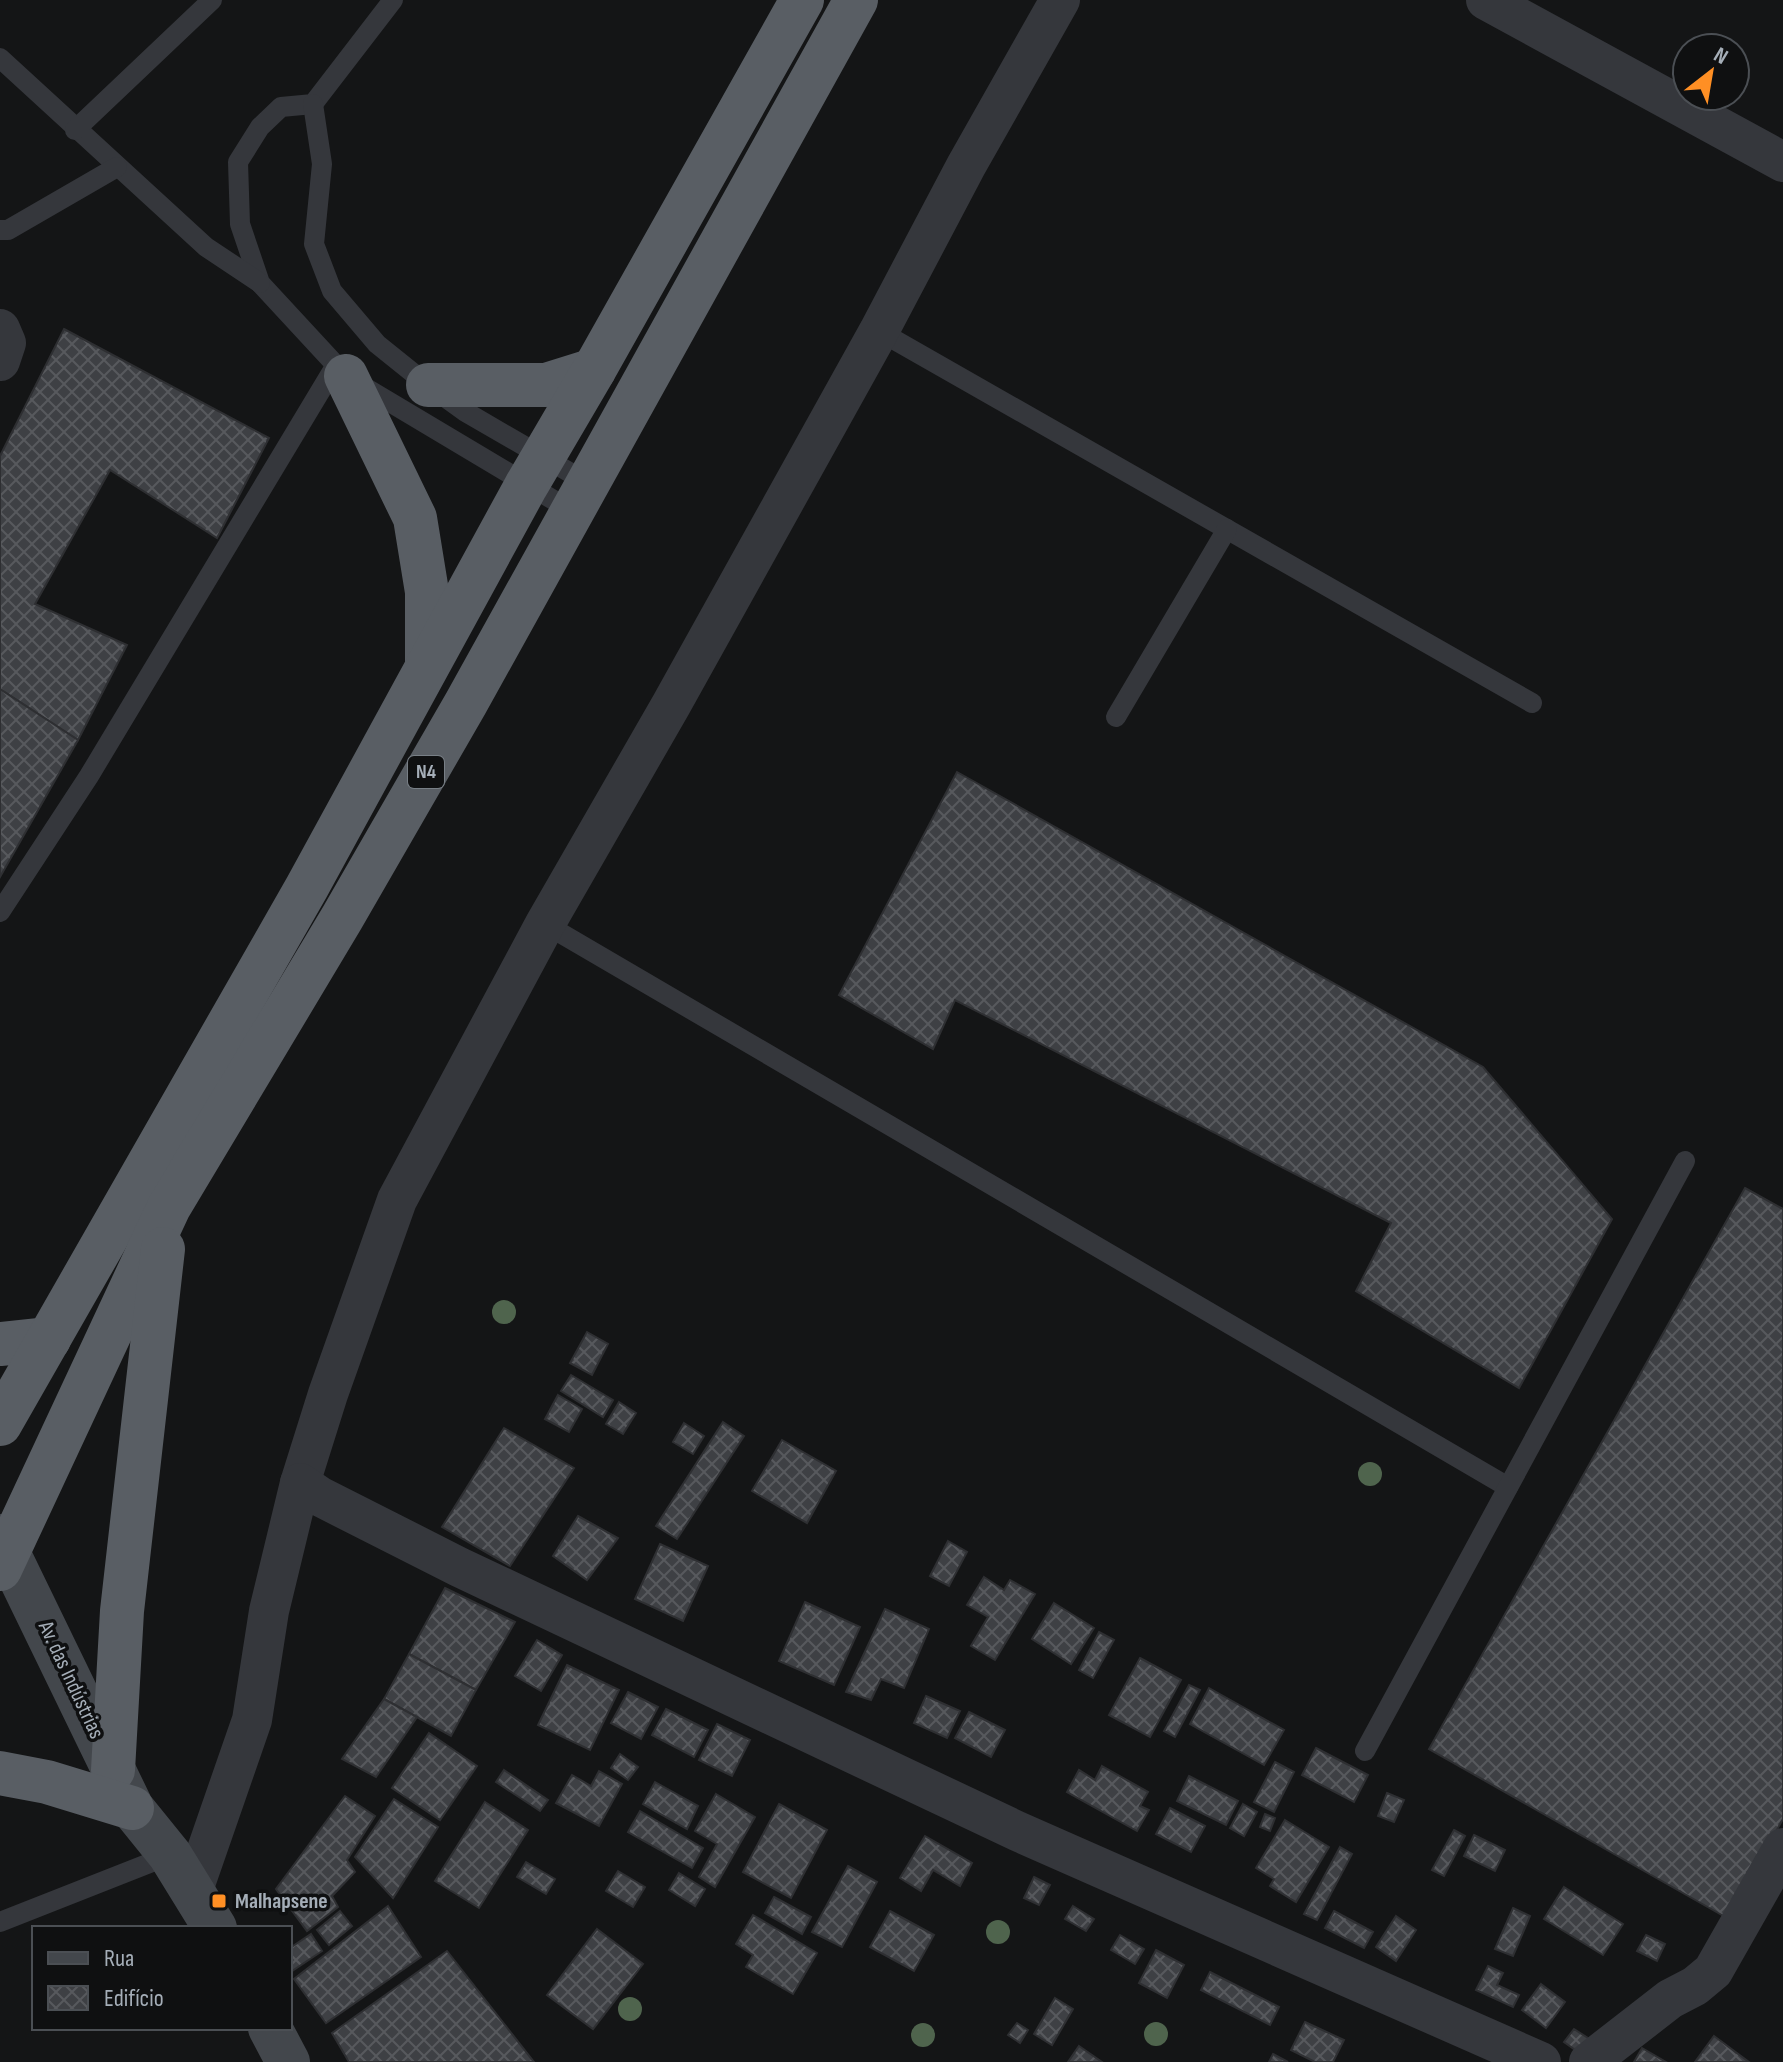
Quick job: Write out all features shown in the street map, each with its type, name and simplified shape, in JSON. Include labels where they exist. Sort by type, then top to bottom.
[{"type":"highway","name":"N4","points":[[0,1424],[802,0]]},
{"type":"highway","name":"N4","points":[[3,1552],[169,1207],[357,891],[856,0]]},
{"type":"highway","points":[[428,385],[546,385],[594,370]]},
{"type":"highway","points":[[341,371],[415,518],[427,592],[427,669]]},
{"type":"highway","points":[[0,1773],[47,1782],[122,1789],[122,1611],[169,1207]]},
{"type":"highway","points":[[0,1344],[49,1339]]},
{"type":"main road","name":"Av. das Indústrias","points":[[3,1552],[122,1789],[198,1899]]},
{"type":"main road","points":[[271,2030],[288,2062]]},
{"type":"street","points":[[198,1899],[252,1720],[269,1611],[300,1483],[397,1200],[545,924],[879,331],[966,166],[1060,0]]},
{"type":"street","points":[[1486,0],[1783,162]]},
{"type":"street","points":[[0,329],[6,343],[0,361]]},
{"type":"street","points":[[300,1483],[319,1496],[459,1567],[1478,2048],[1541,2062]]},
{"type":"street","points":[[1589,2062],[1670,1999],[1695,1986],[1713,1971],[1783,1848]]},
{"type":"lane","points":[[75,130],[212,0]]},
{"type":"lane","points":[[393,0],[313,104],[322,164],[314,244],[332,291],[377,344],[464,411],[534,472],[580,497]]},
{"type":"lane","points":[[0,58],[206,247],[260,283],[341,371],[580,497]]},
{"type":"lane","points":[[260,283],[240,224],[238,162],[260,127],[281,107],[313,104]]},
{"type":"lane","points":[[0,230],[8,230],[117,167]]},
{"type":"lane","points":[[879,331],[1532,703]]},
{"type":"lane","points":[[0,912],[89,776],[341,371]]},
{"type":"lane","points":[[1116,717],[1227,529]]},
{"type":"lane","points":[[545,924],[1508,1487]]},
{"type":"lane","points":[[1365,1751],[1685,1161]]},
{"type":"lane","points":[[0,1922],[198,1899]]},
{"type":"building","points":[[64,329],[269,438],[217,538],[110,470],[35,604],[127,645],[78,740],[0,689],[0,456]]},
{"type":"building","points":[[0,689],[78,740],[0,877]]},
{"type":"building","points":[[957,772],[1483,1067],[1612,1219],[1519,1388],[1356,1291],[1391,1223],[955,1000],[933,1049],[839,995]]},
{"type":"building","points":[[1745,1188],[1783,1209],[1783,1819],[1727,1918],[1429,1749]]},
{"type":"building","points":[[587,1332],[608,1344],[592,1375],[570,1363]]},
{"type":"building","points":[[571,1375],[613,1400],[603,1417],[561,1391]]},
{"type":"building","points":[[558,1395],[582,1409],[569,1432],[545,1419]]},
{"type":"building","points":[[619,1402],[636,1413],[623,1434],[606,1424]]},
{"type":"building","points":[[723,1422],[744,1436],[677,1539],[656,1526]]},
{"type":"building","points":[[684,1423],[704,1436],[693,1454],[673,1442]]},
{"type":"building","points":[[504,1428],[574,1468],[510,1566],[442,1527]]},
{"type":"building","points":[[782,1440],[836,1471],[807,1523],[752,1491]]},
{"type":"building","points":[[578,1516],[618,1538],[587,1580],[553,1556]]},
{"type":"building","points":[[948,1541],[967,1552],[949,1586],[930,1576]]},
{"type":"building","points":[[660,1544],[708,1566],[683,1621],[635,1599]]},
{"type":"building","points":[[984,1577],[1004,1590],[1010,1580],[1035,1594],[995,1660],[971,1646],[988,1617],[967,1605]]},
{"type":"building","points":[[445,1588],[515,1622],[476,1690],[409,1654]]},
{"type":"building","points":[[805,1602],[860,1627],[834,1685],[779,1661]]},
{"type":"building","points":[[1054,1603],[1094,1628],[1071,1664],[1032,1639]]},
{"type":"building","points":[[885,1609],[929,1629],[904,1688],[881,1679],[871,1700],[846,1692]]},
{"type":"building","points":[[1099,1632],[1114,1640],[1093,1678],[1079,1670]]},
{"type":"building","points":[[537,1640],[562,1655],[541,1691],[515,1676]]},
{"type":"building","points":[[409,1654],[476,1690],[451,1736],[384,1699]]},
{"type":"building","points":[[1140,1658],[1181,1680],[1150,1737],[1109,1715]]},
{"type":"building","points":[[567,1665],[619,1690],[590,1750],[538,1725]]},
{"type":"building","points":[[1189,1685],[1200,1690],[1175,1737],[1164,1731]]},
{"type":"building","points":[[1209,1688],[1284,1730],[1264,1765],[1190,1724]]},
{"type":"building","points":[[628,1692],[658,1707],[641,1739],[611,1723]]},
{"type":"building","points":[[926,1696],[960,1711],[947,1738],[914,1723]]},
{"type":"building","points":[[384,1699],[417,1717],[376,1777],[342,1759]]},
{"type":"building","points":[[666,1709],[708,1730],[694,1757],[652,1735]]},
{"type":"building","points":[[969,1712],[1005,1730],[991,1757],[955,1738]]},
{"type":"building","points":[[717,1724],[750,1740],[732,1776],[699,1760]]},
{"type":"building","points":[[429,1733],[477,1766],[440,1820],[392,1788]]},
{"type":"building","points":[[1316,1748],[1368,1775],[1354,1802],[1302,1775]]},
{"type":"building","points":[[620,1754],[638,1767],[628,1780],[611,1768]]},
{"type":"building","points":[[1275,1762],[1294,1772],[1274,1812],[1254,1802]]},
{"type":"building","points":[[1102,1766],[1148,1792],[1140,1806],[1149,1810],[1137,1831],[1067,1792],[1079,1770],[1095,1780]]},
{"type":"building","points":[[504,1770],[548,1800],[540,1811],[496,1782]]},
{"type":"building","points":[[599,1771],[622,1784],[599,1826],[556,1803],[572,1775],[591,1786]]},
{"type":"building","points":[[1189,1776],[1238,1801],[1226,1825],[1177,1801]]},
{"type":"building","points":[[655,1782],[698,1806],[687,1829],[643,1804]]},
{"type":"building","points":[[1387,1793],[1404,1800],[1394,1822],[1378,1816]]},
{"type":"building","points":[[716,1794],[755,1817],[715,1887],[699,1877],[717,1844],[695,1831]]},
{"type":"building","points":[[345,1796],[375,1816],[347,1860],[355,1872],[332,1896],[338,1907],[307,1931],[276,1889]]},
{"type":"building","points":[[394,1799],[438,1827],[393,1898],[355,1857]]},
{"type":"building","points":[[485,1802],[528,1830],[479,1908],[435,1881]]},
{"type":"building","points":[[779,1804],[827,1830],[791,1898],[743,1872]]},
{"type":"building","points":[[1243,1804],[1257,1812],[1244,1836],[1230,1828]]},
{"type":"building","points":[[1170,1808],[1205,1826],[1191,1852],[1156,1834]]},
{"type":"building","points":[[640,1811],[703,1848],[692,1868],[628,1832]]},
{"type":"building","points":[[1265,1814],[1275,1818],[1270,1831],[1260,1827]]},
{"type":"building","points":[[1285,1820],[1329,1847],[1296,1902],[1270,1886],[1274,1879],[1256,1868]]},
{"type":"building","points":[[1454,1830],[1465,1836],[1444,1876],[1432,1870]]},
{"type":"building","points":[[1474,1835],[1505,1850],[1495,1871],[1464,1856]]},
{"type":"building","points":[[925,1836],[972,1863],[960,1886],[933,1870],[921,1891],[900,1878]]},
{"type":"building","points":[[1340,1847],[1352,1854],[1317,1920],[1304,1914]]},
{"type":"building","points":[[526,1862],[555,1879],[546,1894],[517,1877]]},
{"type":"building","points":[[848,1866],[877,1882],[842,1947],[812,1932]]},
{"type":"building","points":[[618,1871],[645,1887],[633,1907],[606,1891]]},
{"type":"building","points":[[679,1873],[705,1889],[695,1906],[669,1890]]},
{"type":"building","points":[[1034,1877],[1050,1885],[1039,1905],[1024,1898]]},
{"type":"building","points":[[1564,1887],[1623,1924],[1603,1955],[1544,1919]]},
{"type":"building","points":[[774,1897],[811,1917],[802,1934],[765,1913]]},
{"type":"building","points":[[388,1906],[421,1957],[326,2023],[294,1979]]},
{"type":"building","points":[[1073,1906],[1094,1919],[1086,1931],[1065,1919]]},
{"type":"building","points":[[1513,1908],[1530,1916],[1513,1956],[1495,1949]]},
{"type":"building","points":[[340,1911],[352,1926],[329,1945],[317,1930]]},
{"type":"building","points":[[890,1911],[934,1935],[914,1971],[870,1947]]},
{"type":"building","points":[[1334,1911],[1373,1932],[1364,1948],[1325,1928]]},
{"type":"building","points":[[753,1915],[817,1953],[793,1994],[746,1967],[753,1955],[736,1944]]},
{"type":"building","points":[[1396,1916],[1416,1930],[1396,1961],[1376,1947]]},
{"type":"building","points":[[597,1929],[643,1964],[593,2029],[547,1995]]},
{"type":"building","points":[[311,1934],[322,1951],[292,1971],[292,1947]]},
{"type":"building","points":[[1120,1935],[1144,1949],[1135,1964],[1111,1950]]},
{"type":"building","points":[[1646,1935],[1665,1944],[1657,1961],[1637,1951]]},
{"type":"building","points":[[1156,1950],[1184,1965],[1167,1998],[1139,1983]]},
{"type":"building","points":[[447,1951],[534,2062],[349,2062],[332,2033]]},
{"type":"building","points":[[1488,1966],[1503,1973],[1497,1985],[1519,1995],[1513,2007],[1476,1990]]},
{"type":"building","points":[[1210,1972],[1279,2007],[1270,2025],[1201,1990]]},
{"type":"building","points":[[1541,1984],[1565,2002],[1546,2028],[1522,2010]]},
{"type":"building","points":[[1055,1998],[1073,2009],[1052,2045],[1034,2034]]},
{"type":"building","points":[[1305,2022],[1344,2040],[1333,2062],[1315,2062],[1291,2050]]},
{"type":"building","points":[[1017,2023],[1028,2030],[1020,2043],[1008,2035]]},
{"type":"building","points":[[1574,2029],[1591,2040],[1581,2054],[1564,2042]]},
{"type":"building","points":[[1714,2036],[1749,2062],[1695,2062]]},
{"type":"building","points":[[1079,2046],[1102,2062],[1068,2062]]},
{"type":"building","points":[[1642,2048],[1666,2062],[1634,2062]]},
{"type":"building","points":[[1273,2054],[1288,2062],[1269,2062]]},
{"type":"place","name":"Malhapsene","points":[[219,1901]]}]
